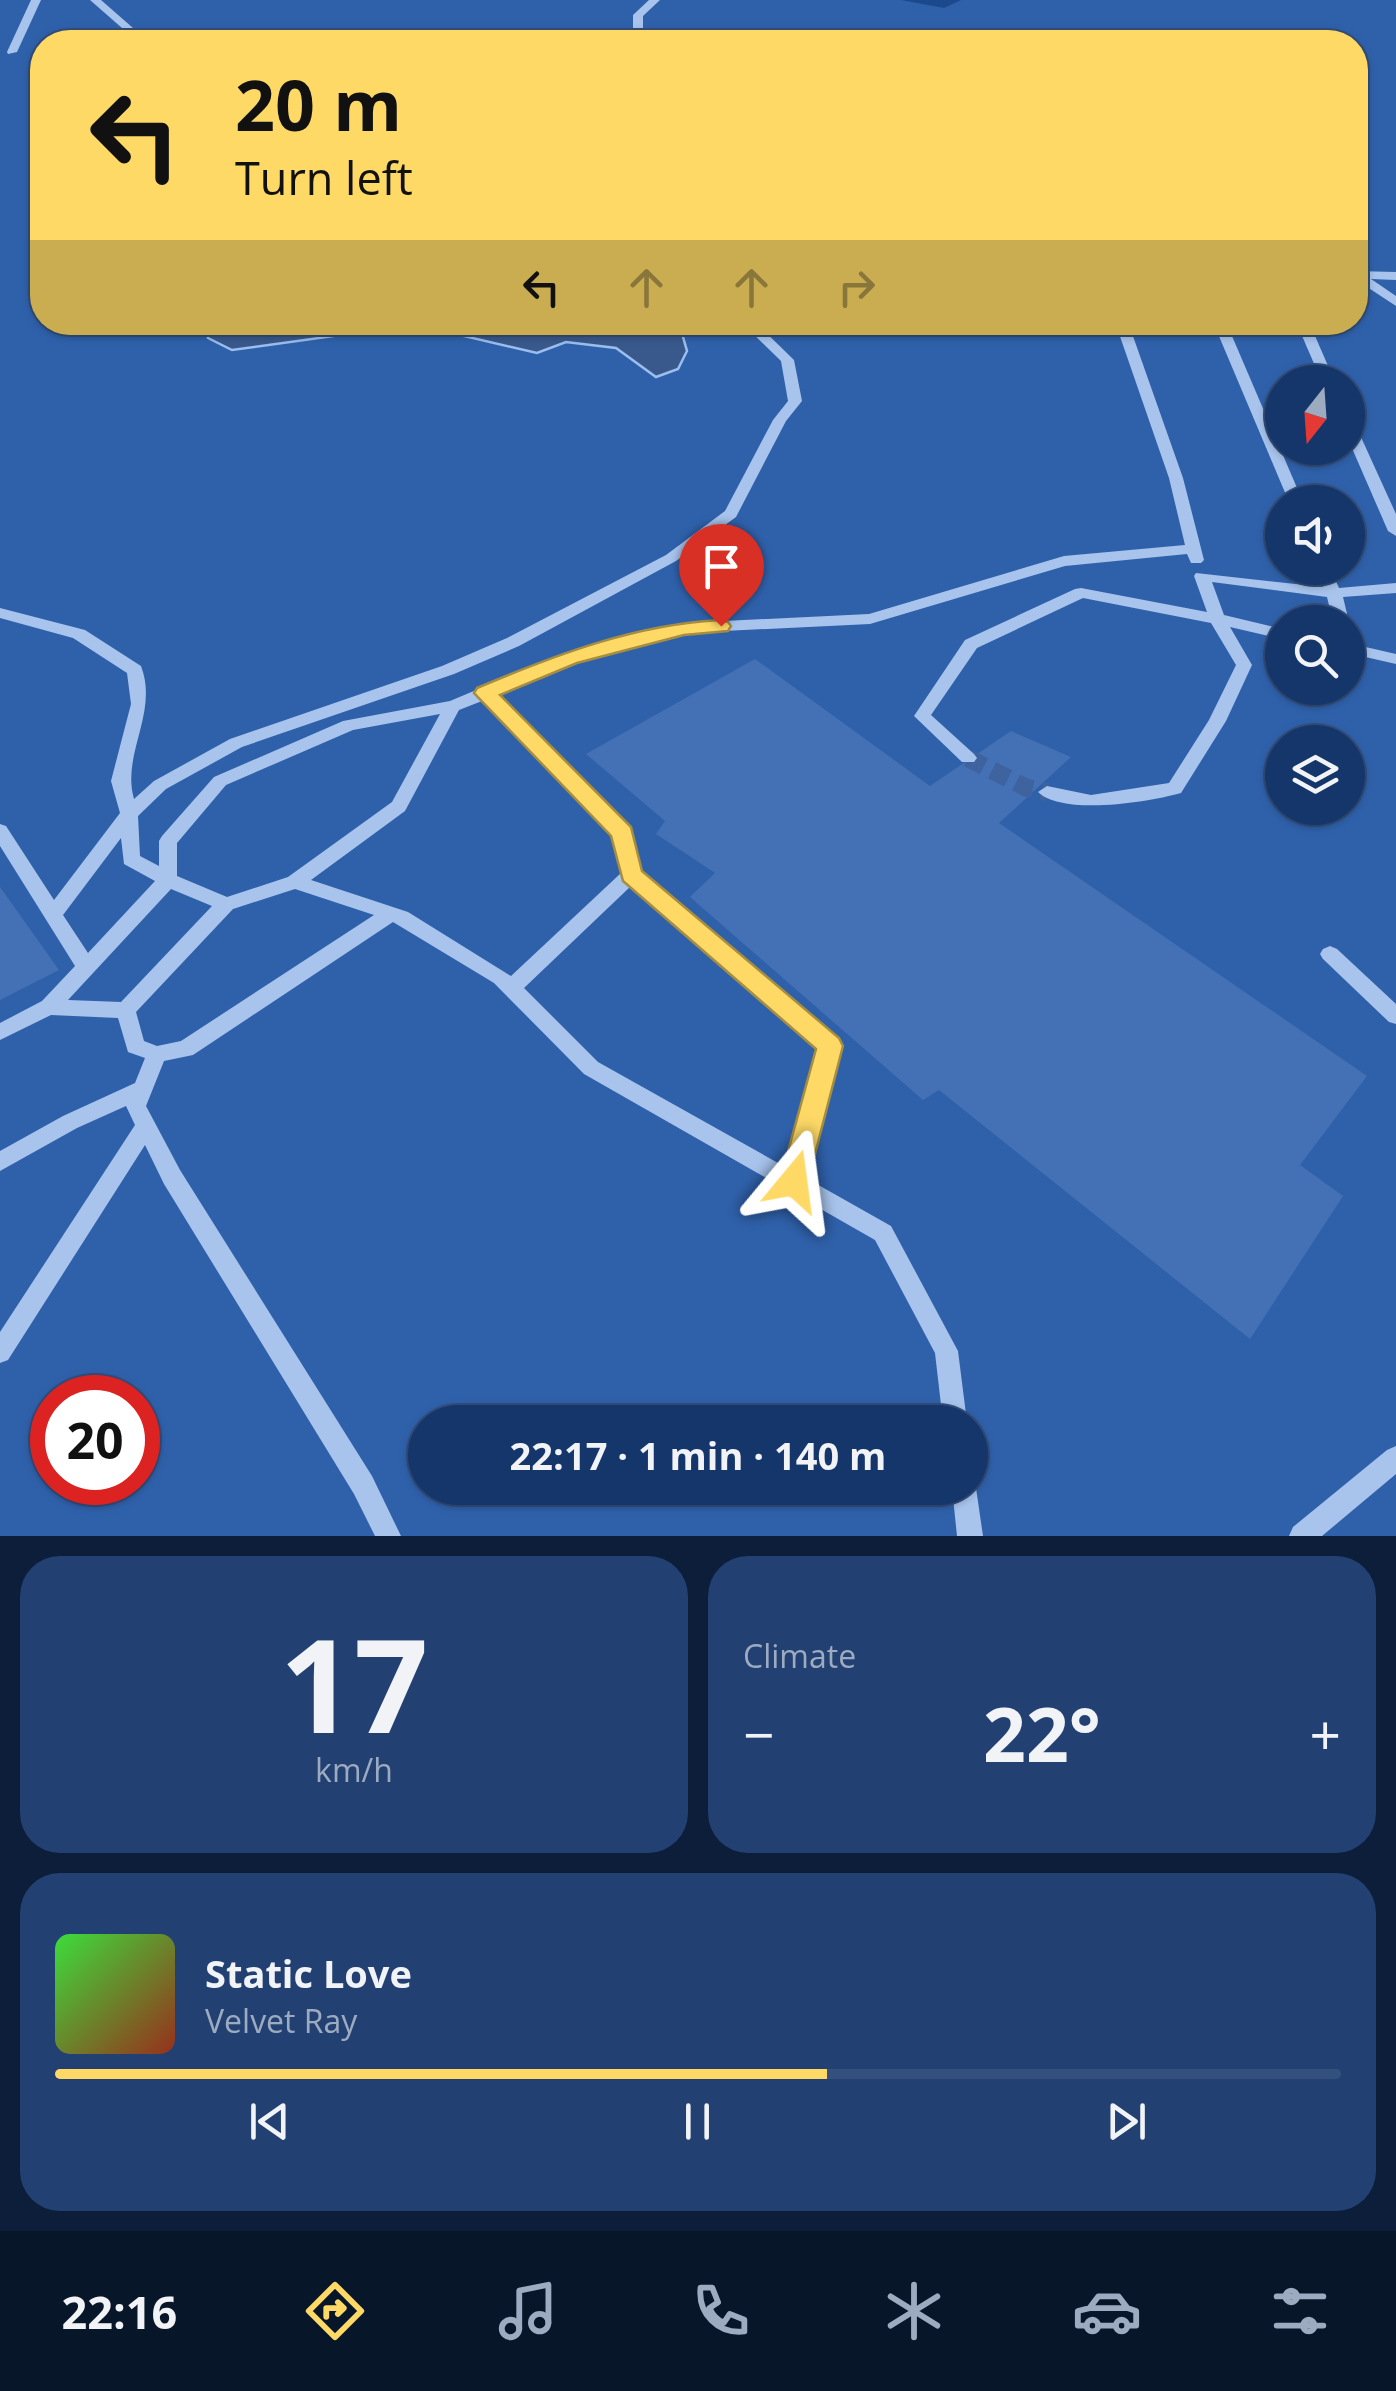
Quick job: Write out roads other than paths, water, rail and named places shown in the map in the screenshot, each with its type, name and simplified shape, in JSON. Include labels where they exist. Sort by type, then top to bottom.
[{"type":"lane","points":[[12,52],[36,0]]},
{"type":"lane","points":[[96,0],[130,30]]},
{"type":"lane","points":[[638,30],[638,15],[654,0]]},
{"type":"lane","points":[[1368,275],[1396,276]]},
{"type":"lane","points":[[1368,283],[1396,302]]},
{"type":"lane","points":[[54,914],[129,814],[160,785],[236,742],[448,670],[528,634],[672,558],[731,514],[780,420],[795,401],[787,360],[761,335]]},
{"type":"lane","points":[[1047,792],[1091,802],[1175,789],[1217,721],[1244,665],[1218,619],[1192,549],[1176,478],[1126,335]]},
{"type":"lane","points":[[1225,335],[1289,485]]},
{"type":"lane","points":[[1308,335],[1321,365]]},
{"type":"lane","points":[[1365,462],[1396,532]]},
{"type":"lane","points":[[0,1032],[49,1007],[168,880],[168,841],[220,781],[349,725],[453,706],[570,657],[684,628],[870,619],[1064,561],[1192,549]]},
{"type":"lane","points":[[1202,576],[1334,593],[1396,588]]},
{"type":"lane","points":[[1330,585],[1336,605]]},
{"type":"lane","points":[[968,758],[922,716],[971,644],[1081,593],[1265,630]]},
{"type":"lane","points":[[0,613],[79,634],[135,670],[139,704],[120,781],[129,814],[132,859],[168,880],[226,904]]},
{"type":"lane","points":[[1365,652],[1396,659]]},
{"type":"lane","points":[[484,693],[622,833],[631,875],[830,1046],[794,1181]]},
{"type":"lane","points":[[49,1007],[126,1010],[226,904],[295,882],[399,806],[453,706]]},
{"type":"lane","points":[[0,831],[86,967]]},
{"type":"lane","points":[[510,989],[631,875]]},
{"type":"lane","points":[[295,882],[390,914],[501,978],[591,1068],[884,1233],[946,1352],[954,1405]]},
{"type":"lane","points":[[126,1010],[135,1046],[157,1054],[186,1049],[390,914]]},
{"type":"lane","points":[[1330,954],[1396,1016]]},
{"type":"lane","points":[[157,1054],[136,1106],[172,1177],[363,1486],[388,1536]]},
{"type":"lane","points":[[0,1162],[70,1122],[143,1090]]},
{"type":"lane","points":[[0,1352],[146,1126]]},
{"type":"lane","points":[[1302,1536],[1396,1458]]},
{"type":"lane","points":[[966,1505],[970,1536]]},
{"type":"tunnel","points":[[968,758],[1027,788],[1047,792]]}]
